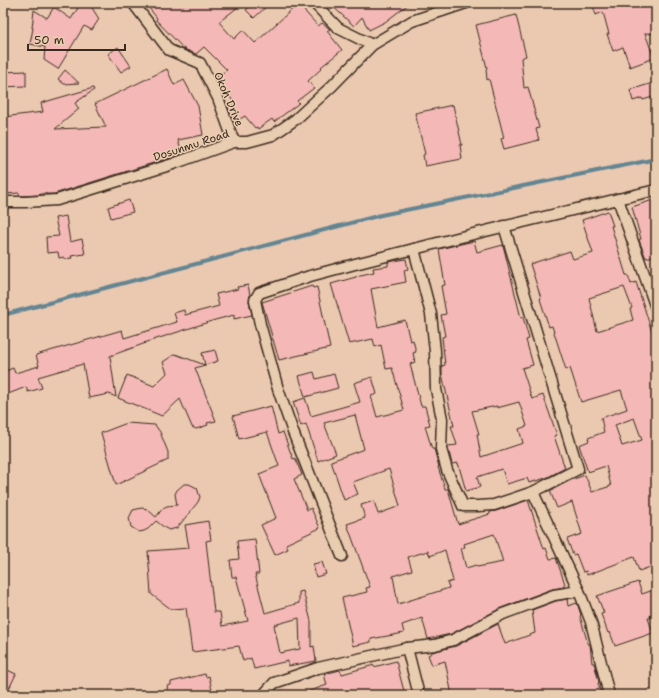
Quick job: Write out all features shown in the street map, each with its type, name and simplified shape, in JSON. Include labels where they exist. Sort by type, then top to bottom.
[{"type":"street","name":"Okoh Drive","points":[[133,3],[169,50],[200,63],[218,98],[234,142]]},
{"type":"street","points":[[314,3],[338,28],[372,45]]},
{"type":"street","name":"Dosunmu Road","points":[[3,200],[8,202],[56,200],[173,164],[234,142],[247,142],[273,135],[296,119],[332,86],[372,45],[412,21],[466,3]]},
{"type":"street","points":[[342,556],[292,432],[260,324],[255,300],[259,293],[264,290],[310,276],[414,249],[656,190]]},
{"type":"street","points":[[618,199],[656,308]]},
{"type":"street","points":[[414,249],[431,314],[435,351],[436,389],[442,419],[441,449],[447,470],[463,506],[494,505],[533,492],[578,469],[504,226]]},
{"type":"street","points":[[533,492],[579,591],[590,622],[609,695]]},
{"type":"street","points":[[266,695],[265,693],[274,683],[318,668],[407,648],[435,645],[453,640],[503,614],[554,595],[579,591]]},
{"type":"street","points":[[407,648],[419,695]]},
{"type":"building","points":[[81,3],[89,3],[99,19],[92,30],[84,26],[58,69],[44,60],[45,47],[30,44],[34,10],[47,18],[54,7],[71,19]]},
{"type":"building","points":[[145,3],[243,3],[219,22],[234,39],[243,30],[255,43],[298,4],[318,26],[322,23],[330,29],[327,31],[342,50],[321,67],[322,68],[308,81],[314,88],[297,101],[299,103],[274,122],[272,119],[258,129],[257,127],[255,128],[245,116],[235,122],[232,118],[228,107],[234,103],[217,76],[227,70],[204,47],[196,54],[184,49],[156,20],[157,18]]},
{"type":"building","points":[[254,3],[270,3],[254,18],[246,10]]},
{"type":"building","points":[[329,3],[410,3],[385,22],[369,30],[362,17],[354,26]]},
{"type":"building","points":[[592,3],[656,3],[654,34],[645,33],[654,58],[630,67],[623,47],[613,51],[607,34],[609,34],[603,12],[596,15]]},
{"type":"building","points":[[516,15],[526,56],[521,58],[524,88],[528,87],[539,128],[536,129],[539,140],[504,149],[501,139],[504,138],[489,79],[487,80],[487,68],[476,25]]},
{"type":"building","points":[[118,47],[131,66],[121,72],[108,54]]},
{"type":"building","points":[[167,69],[174,85],[184,80],[198,106],[203,135],[178,140],[182,154],[54,194],[45,193],[20,196],[19,193],[3,194],[3,117],[43,112],[41,103],[93,88],[94,90],[75,103],[79,109],[55,129],[106,127],[95,104]]},
{"type":"building","points":[[65,70],[79,83],[64,84],[58,79]]},
{"type":"building","points":[[26,71],[26,86],[3,87],[3,72]]},
{"type":"building","points":[[656,82],[656,96],[633,101],[630,90]]},
{"type":"building","points":[[453,105],[462,145],[460,145],[462,159],[425,166],[423,155],[425,154],[415,113]]},
{"type":"building","points":[[656,199],[656,255],[646,258],[639,240],[641,239],[632,207]]},
{"type":"building","points":[[129,200],[133,212],[111,218],[108,207]]},
{"type":"building","points":[[608,211],[626,275],[628,275],[631,284],[636,282],[652,332],[656,331],[656,565],[639,571],[634,557],[587,575],[586,571],[583,572],[576,554],[573,555],[567,539],[582,534],[572,502],[557,508],[550,491],[571,480],[585,475],[592,492],[611,486],[606,466],[588,472],[579,445],[589,441],[588,438],[604,432],[601,418],[627,409],[621,390],[581,402],[570,368],[566,370],[552,326],[549,327],[530,264],[570,251],[573,259],[593,253],[582,220]],"holes":[[[624,287],[632,308],[630,309],[633,320],[597,331],[589,298]],[[634,418],[642,440],[622,446],[615,425]]]},
{"type":"building","points":[[66,216],[70,242],[82,239],[85,254],[71,256],[72,258],[64,259],[64,257],[59,258],[58,252],[47,253],[46,237],[59,236],[55,218]]},
{"type":"building","points":[[474,241],[477,252],[503,245],[521,318],[523,317],[529,339],[526,340],[533,365],[522,368],[532,399],[543,395],[557,435],[554,436],[565,468],[546,478],[529,483],[527,478],[507,484],[502,469],[477,477],[480,487],[466,491],[458,463],[452,464],[448,446],[457,445],[451,426],[454,426],[442,374],[442,366],[445,365],[442,337],[445,336],[441,315],[446,314],[441,286],[445,285],[439,249]],"holes":[[[519,402],[527,426],[519,429],[523,443],[481,457],[477,434],[479,434],[472,411],[497,406],[497,408]]]},
{"type":"building","points":[[406,259],[408,269],[404,270],[406,282],[371,289],[378,327],[405,320],[410,341],[413,340],[416,352],[413,353],[415,362],[410,364],[421,406],[425,406],[430,425],[425,426],[432,449],[434,449],[445,489],[448,489],[458,524],[528,500],[544,549],[546,548],[550,559],[556,558],[565,584],[564,587],[552,589],[501,608],[451,634],[428,639],[422,618],[402,625],[404,633],[371,639],[371,642],[353,646],[342,598],[367,592],[366,588],[370,587],[347,524],[365,518],[361,505],[374,501],[378,514],[400,506],[389,469],[353,482],[358,494],[344,500],[331,461],[364,449],[355,415],[324,423],[336,454],[318,461],[306,424],[301,426],[293,402],[305,398],[311,416],[360,402],[354,383],[372,377],[377,394],[371,396],[377,417],[404,410],[392,368],[386,369],[381,345],[375,347],[373,339],[349,344],[331,284],[374,272],[373,268],[388,266],[388,262]],"holes":[[[494,534],[503,562],[477,567],[476,565],[466,568],[461,548],[465,547],[464,544]],[[445,550],[453,581],[447,583],[449,588],[398,604],[393,576],[412,570],[408,557],[428,551],[430,556]]]},
{"type":"building","points":[[248,285],[252,315],[234,319],[234,315],[215,320],[144,343],[146,343],[110,356],[116,397],[109,394],[89,398],[83,364],[38,377],[42,388],[28,392],[26,387],[3,396],[3,372],[13,368],[15,373],[39,366],[36,355],[122,330],[124,338],[177,322],[174,313],[184,310],[185,315],[219,306],[216,294]]},
{"type":"building","points":[[312,286],[313,288],[317,287],[330,348],[279,360],[262,302]]},
{"type":"building","points":[[215,350],[218,361],[205,365],[202,353]]},
{"type":"building","points":[[175,354],[205,365],[195,368],[216,421],[207,423],[208,425],[196,429],[192,427],[180,399],[162,416],[118,398],[127,375],[154,386],[167,373],[163,362]]},
{"type":"building","points":[[314,372],[316,379],[334,374],[338,388],[305,397],[299,376]]},
{"type":"building","points":[[271,406],[278,434],[283,432],[293,459],[295,458],[302,475],[294,479],[307,510],[311,508],[320,528],[286,544],[288,549],[275,555],[261,525],[276,518],[259,474],[279,466],[267,432],[239,439],[233,416]]},
{"type":"building","points":[[127,423],[155,425],[160,432],[168,452],[168,460],[116,485],[101,433]]},
{"type":"building","points":[[184,484],[189,484],[197,488],[200,497],[198,502],[177,528],[169,530],[156,521],[144,531],[139,532],[131,527],[129,518],[133,510],[142,508],[147,509],[156,517],[163,508],[177,505],[175,494]]},
{"type":"building","points":[[208,521],[211,540],[206,541],[214,612],[220,612],[222,626],[248,621],[236,577],[232,577],[230,560],[239,559],[237,541],[255,539],[259,574],[255,574],[265,613],[299,603],[299,592],[303,591],[311,621],[311,647],[314,646],[316,661],[288,666],[288,661],[254,669],[251,658],[243,661],[239,646],[192,652],[186,608],[171,609],[151,594],[148,551],[189,548],[185,525]],"holes":[[[299,618],[300,649],[280,653],[274,625]]]},
{"type":"building","points":[[322,562],[326,574],[316,577],[313,564]]},
{"type":"building","points":[[638,582],[642,594],[656,589],[656,613],[650,615],[651,618],[648,618],[653,633],[615,646],[610,632],[608,633],[601,614],[604,613],[597,596]]},
{"type":"building","points":[[567,599],[568,606],[577,603],[588,644],[590,644],[592,663],[594,663],[601,695],[452,695],[445,661],[432,665],[428,655],[432,652],[456,646],[498,624],[505,644],[535,633],[532,610],[556,601]]},
{"type":"building","points":[[396,661],[405,695],[304,695],[304,693],[327,685],[324,674],[340,670],[342,674],[374,665],[374,667]]},
{"type":"building","points":[[3,668],[16,674],[6,695],[3,695]]},
{"type":"building","points":[[205,674],[206,677],[209,676],[213,695],[169,695],[167,686],[171,685],[171,682]]},
{"type":"waterway","points":[[3,315],[381,215],[656,159]]}]
